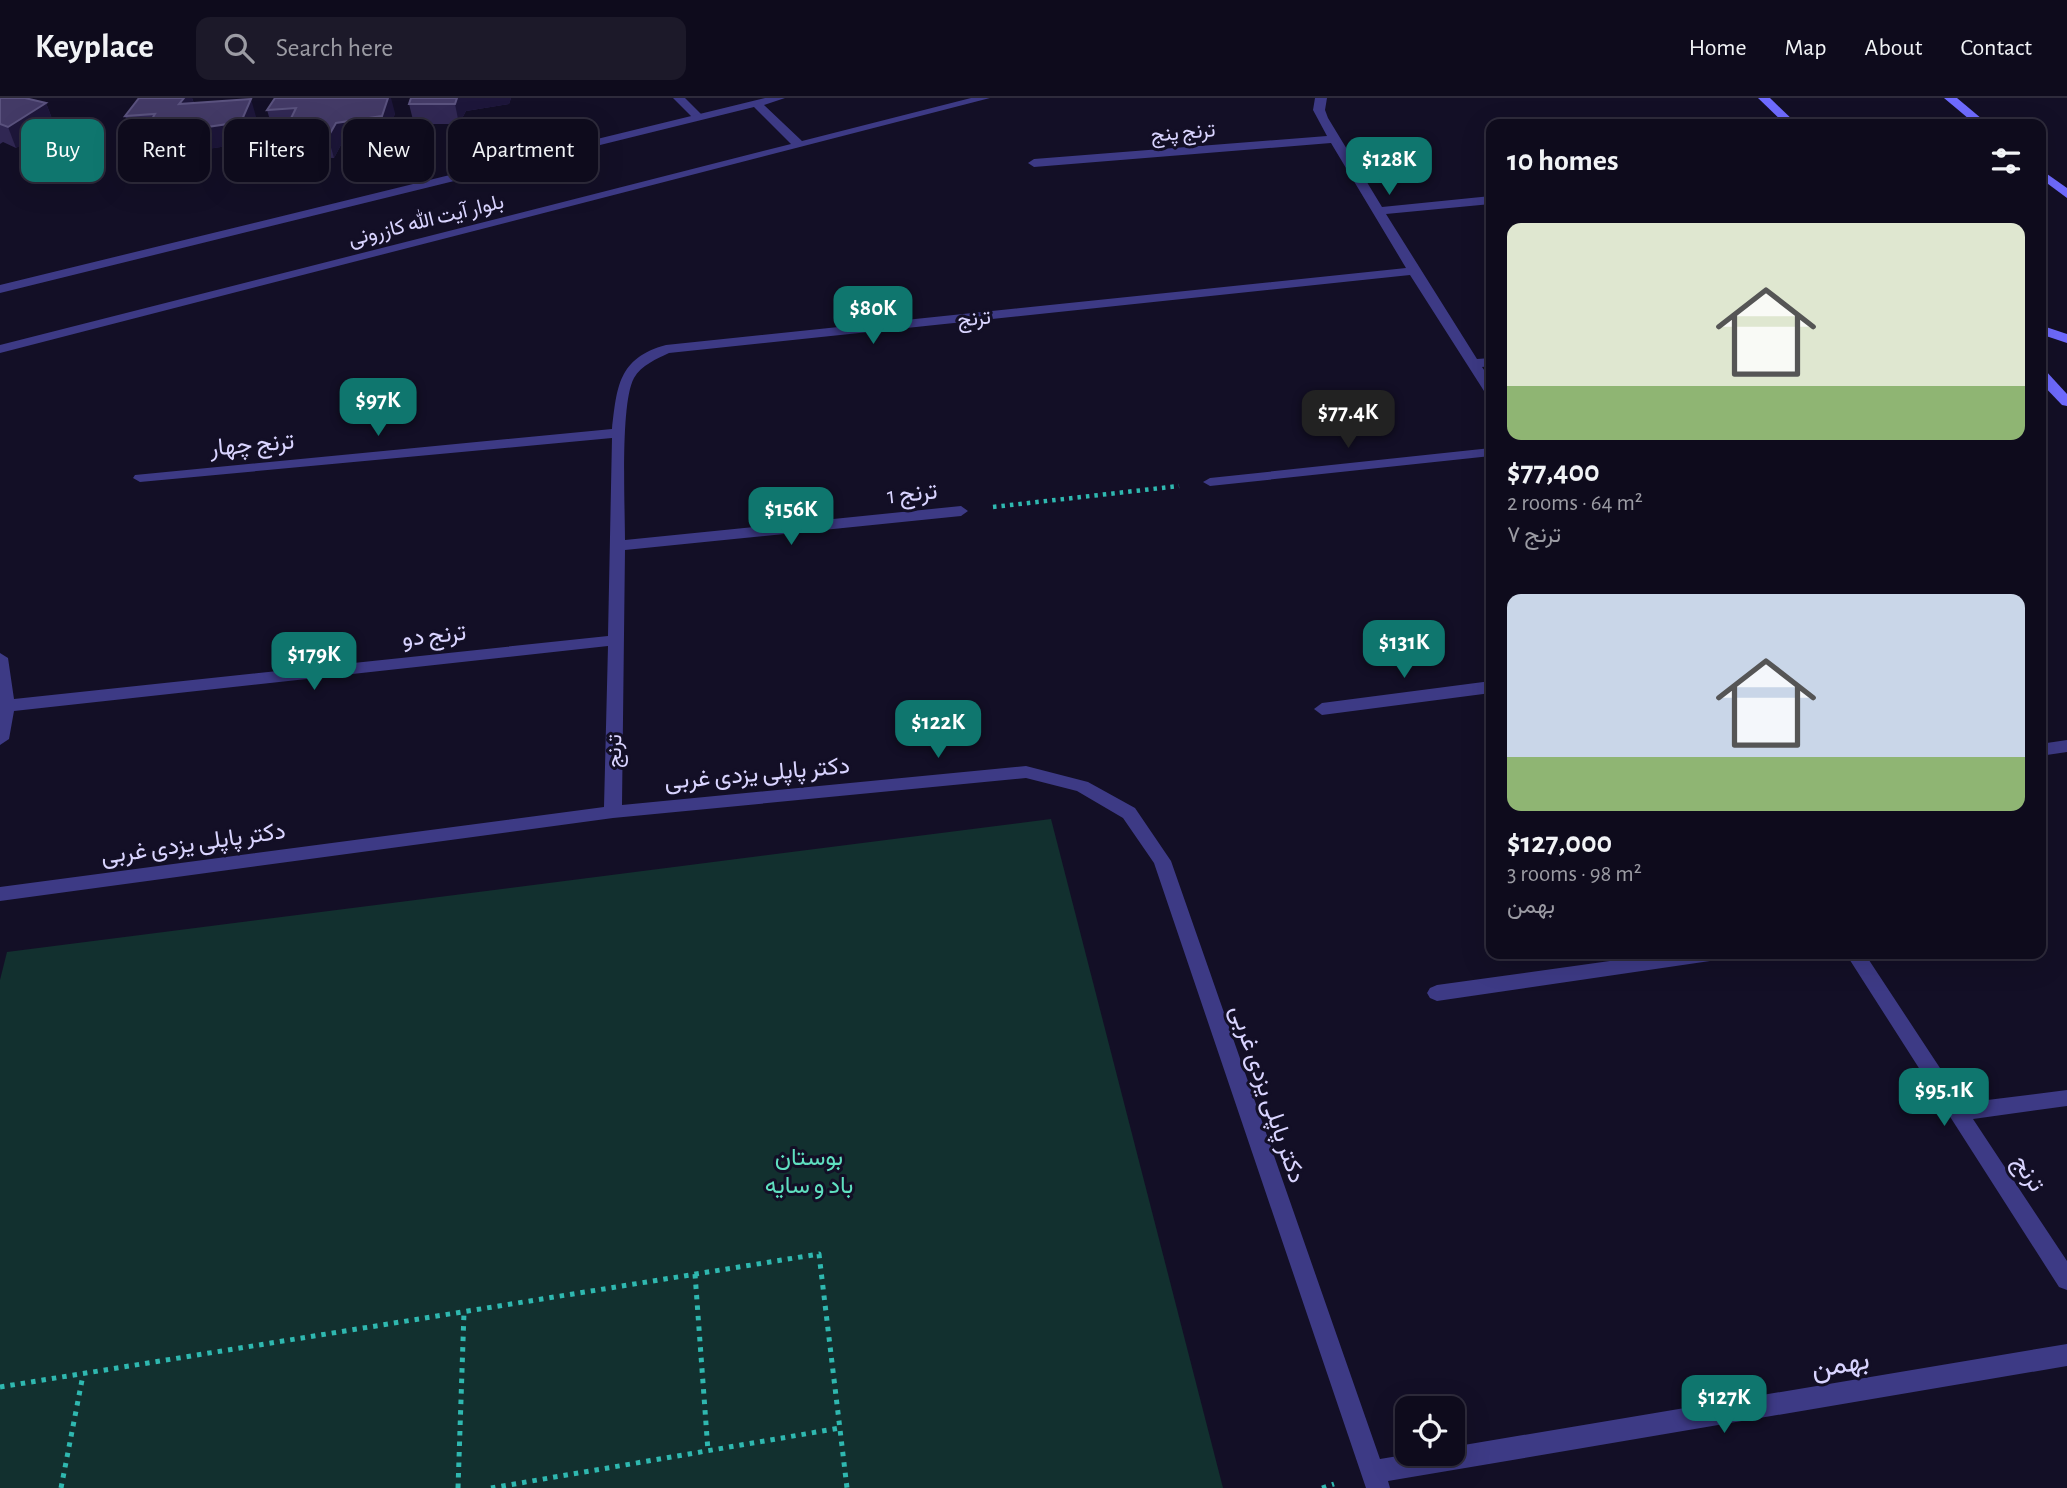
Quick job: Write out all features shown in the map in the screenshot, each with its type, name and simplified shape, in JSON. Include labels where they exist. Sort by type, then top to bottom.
[{"type":"main road","points":[[1764,98],[1786,119]]},
{"type":"main road","points":[[1950,98],[1976,119]]},
{"type":"main road","points":[[2046,177],[2067,194]]},
{"type":"main road","points":[[2046,331],[2067,339]]},
{"type":"main road","points":[[2046,379],[2067,402]]},
{"type":"street","points":[[679,98],[698,117]]},
{"type":"street","name":"بلوار آیت الله کازرونی","points":[[0,289],[779,98]]},
{"type":"street","name":"بلوار آیت الله کازرونی","points":[[0,349],[984,98]]},
{"type":"street","points":[[1321,98],[1319,110],[1322,118],[1414,271],[1486,383]]},
{"type":"street","points":[[756,103],[798,144]]},
{"type":"street","name":"ترنج پنج","points":[[1034,163],[1336,139]]},
{"type":"street","points":[[1378,211],[1486,200]]},
{"type":"street","name":"ترنج","points":[[613,811],[619,433],[626,374],[641,360],[666,349],[1414,271]]},
{"type":"street","points":[[1474,364],[1486,363]]},
{"type":"street","name":"ترنج چهار","points":[[140,478],[619,433]]},
{"type":"street","points":[[1210,482],[1486,453]]},
{"type":"street","name":"ترنج 1","points":[[617,546],[961,511]]},
{"type":"street","name":"ترنج دو","points":[[7,706],[616,640]]},
{"type":"street","points":[[0,658],[7,706],[0,739]]},
{"type":"street","points":[[1322,709],[1486,688]]},
{"type":"street","points":[[2046,749],[2067,746]]},
{"type":"street","name":"دکتر پاپلی یزدی غربی","points":[[0,894],[613,811],[1026,772],[1082,786],[1129,813],[1162,861],[1376,1480]]},
{"type":"street","points":[[1437,993],[1675,959]]},
{"type":"street","name":"ترنج","points":[[1858,959],[2067,1280]]},
{"type":"street","points":[[1958,1112],[2067,1098]]},
{"type":"street","name":"بهمن","points":[[1376,1480],[2067,1355]]},
{"type":"path","points":[[961,511],[1210,482]]},
{"type":"path","points":[[0,1387],[819,1254],[847,1488]]},
{"type":"path","points":[[695,1274],[708,1451]]},
{"type":"path","points":[[458,1488],[464,1312]]},
{"type":"path","points":[[61,1488],[83,1375]]},
{"type":"path","points":[[491,1488],[840,1429]]},
{"type":"green space","name":"بوستان باد و سایه","points":[[1051,819],[1223,1488],[0,1488],[0,980],[7,952]]},
{"type":"building","points":[[0,98],[25,98],[46,103],[8,127],[0,124]]},
{"type":"building","points":[[139,98],[184,98],[179,104],[251,99],[242,119],[224,119],[224,125],[210,127],[210,119],[152,119],[155,114],[125,116]]},
{"type":"building","points":[[275,98],[388,98],[382,116],[343,119],[343,122],[336,123],[329,135],[329,119],[291,119],[296,108],[267,110]]},
{"type":"building","points":[[411,98],[457,98],[455,104],[409,104]]}]
